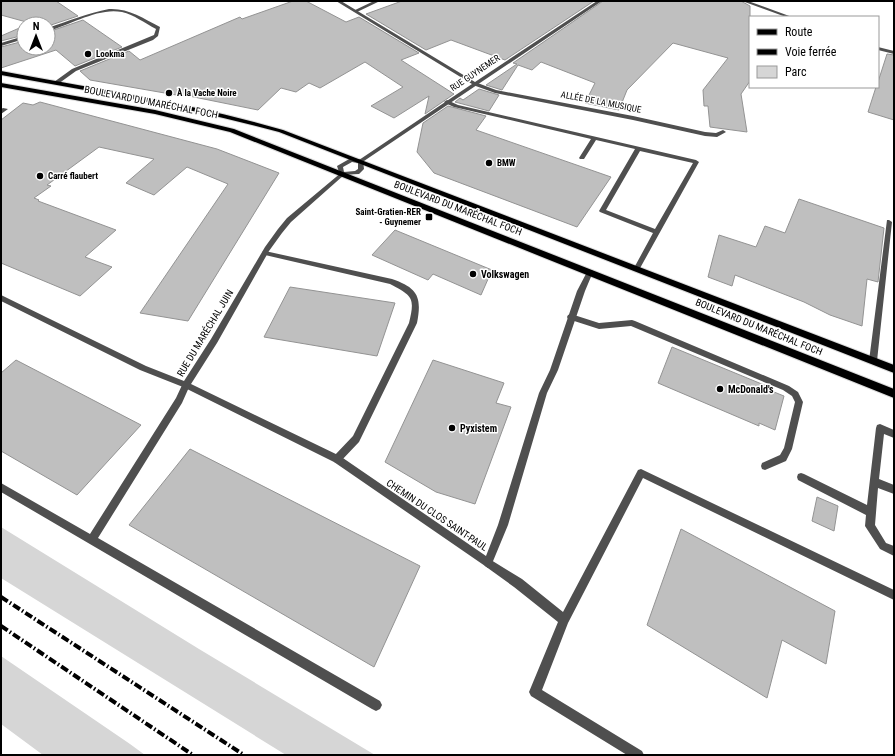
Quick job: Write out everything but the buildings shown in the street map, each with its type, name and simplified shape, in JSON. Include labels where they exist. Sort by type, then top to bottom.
[{"type":"main road","name":"BOULEVARD DU MARÉCHAL FOCH","points":[[1,73],[183,107],[235,118],[291,134],[894,369]]},
{"type":"main road","name":"BOULEVARD DU MARÉCHAL FOCH","points":[[1,85],[155,112],[209,124],[246,135],[894,394]]},
{"type":"street","name":"ALLÉE DE LA MUSIQUE","points":[[338,1],[475,84],[495,91],[633,118],[705,134],[717,135],[722,132]]},
{"type":"street","points":[[354,11],[378,1]]},
{"type":"street","name":"RUE GUYNEMER","points":[[361,161],[600,1]]},
{"type":"street","points":[[744,1],[787,16]]},
{"type":"street","points":[[56,27],[104,12],[116,10],[130,14],[158,28],[156,36],[151,39],[74,70],[56,83]]},
{"type":"street","points":[[1,45],[16,40]]},
{"type":"street","points":[[879,48],[894,53]]},
{"type":"street","points":[[447,102],[456,106],[696,162],[637,268]]},
{"type":"street","points":[[582,158],[594,139]]},
{"type":"street","points":[[638,149],[602,211],[657,232]]},
{"type":"street","points":[[351,160],[361,161],[361,169],[357,172],[342,174],[340,166],[351,160]]},
{"type":"street","name":"RUE DU MARÉCHAL JUIN","points":[[1,298],[143,368],[186,385],[265,253],[289,220],[342,174]]},
{"type":"street","points":[[874,361],[889,222]]},
{"type":"street","points":[[265,253],[392,282],[410,290],[415,298],[416,309],[414,323],[356,439],[337,460]]},
{"type":"street","name":"CHEMIN DU CLOS SAINT-PAUL","points":[[186,385],[337,460],[488,563],[503,525],[543,393],[554,370],[581,291],[590,272]]},
{"type":"street","points":[[572,317],[599,326],[632,323],[786,388],[795,394],[799,402],[788,449],[783,458],[765,466]]},
{"type":"street","points":[[92,540],[179,400],[186,385]]},
{"type":"street","points":[[894,434],[880,428],[870,526],[883,546],[894,551]]},
{"type":"street","points":[[638,755],[535,692],[564,620],[640,473],[894,595]]},
{"type":"street","points":[[801,477],[871,512]]},
{"type":"street","points":[[874,481],[894,490]]},
{"type":"street","points":[[1,487],[376,705]]},
{"type":"street","points":[[488,563],[564,620]]},
{"type":"green space","points":[[1,527],[375,755],[286,755],[1,578]]},
{"type":"green space","points":[[1,656],[145,755],[43,755],[1,724]]},
{"type":"railway","points":[[1,597],[244,755]]},
{"type":"railway","points":[[1,626],[193,755]]},
{"type":"place","name":"Lookma","points":[[88,54]]},
{"type":"place","name":"À la Vache Noire","points":[[169,93]]},
{"type":"place","name":"BMW","points":[[489,163]]},
{"type":"place","name":"Carré flaubert","points":[[40,176]]},
{"type":"place","name":"Saint-Gratien-RER - Guynemer","points":[[429,217]]},
{"type":"place","name":"Volkswagen","points":[[473,274]]},
{"type":"place","name":"McDonald's","points":[[720,389]]},
{"type":"place","name":"Pyxistem","points":[[452,428]]}]
